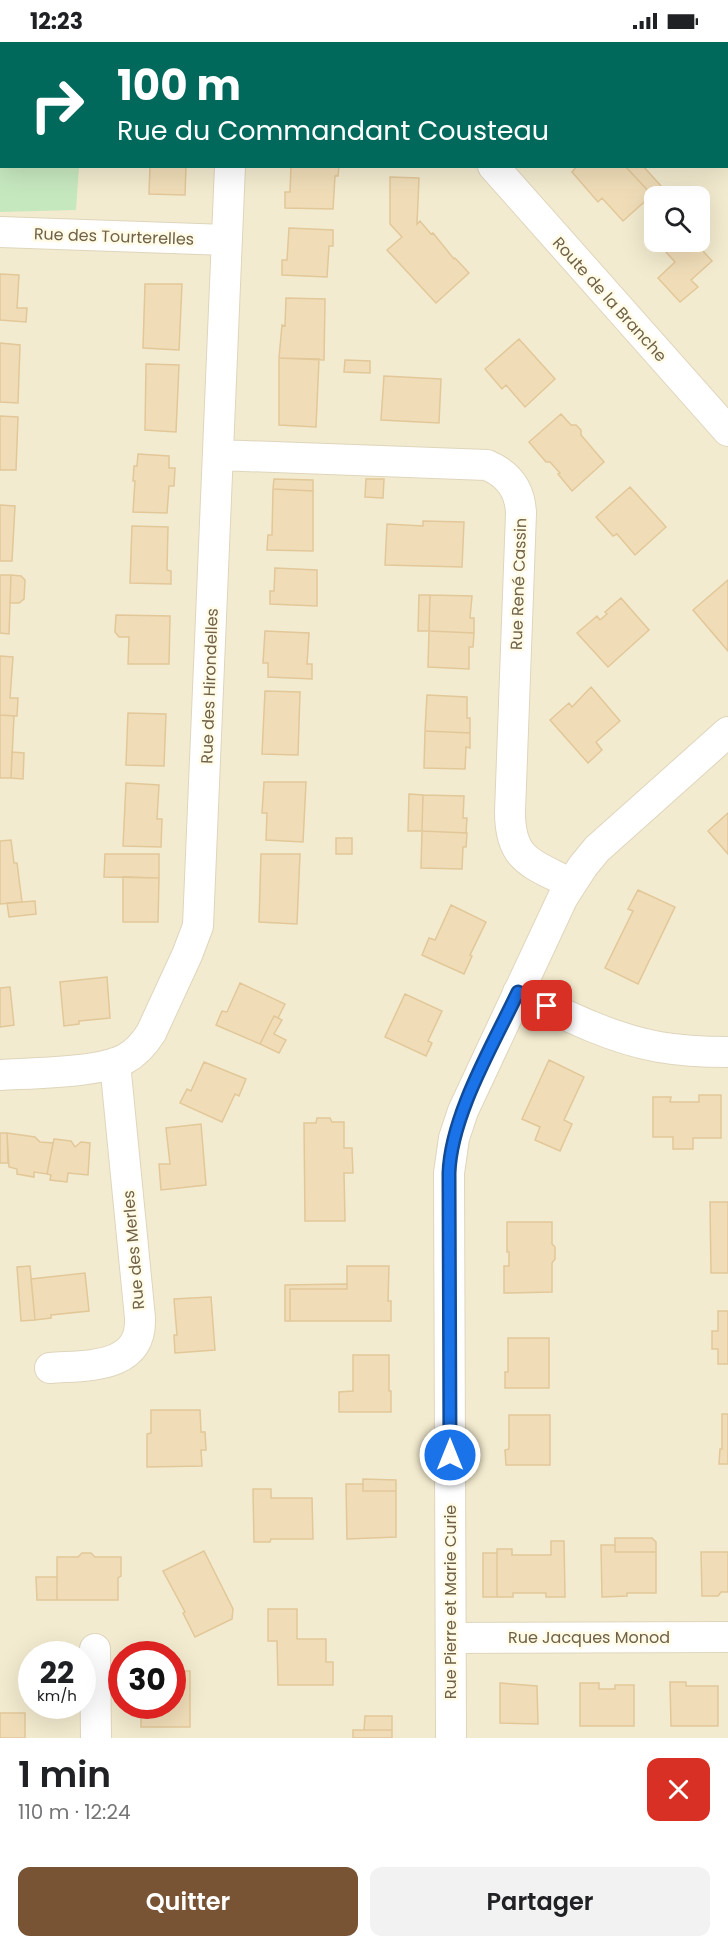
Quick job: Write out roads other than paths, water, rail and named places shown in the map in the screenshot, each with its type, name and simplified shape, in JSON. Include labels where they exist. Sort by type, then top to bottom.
[{"type":"street","name":"Rue des Hirondelles","points":[[0,1076],[96,1067],[115,1063],[140,1048],[151,1033],[188,956],[198,926],[230,168]]},
{"type":"street","name":"Route de la Branche","points":[[495,168],[728,431]]},
{"type":"street","name":"Rue des Tourterelles","points":[[0,232],[227,240]]},
{"type":"street","name":"Rue René Cassin","points":[[218,455],[486,465],[501,472],[513,485],[521,513],[511,835],[514,844],[526,859],[571,884]]},
{"type":"street","name":"Rue Pierre et Marie Curie","points":[[451,1738],[449,1162],[454,1138],[463,1111],[571,884],[597,849],[728,732]]},
{"type":"street","points":[[518,992],[576,1020],[632,1041],[674,1049],[728,1052]]},
{"type":"street","name":"Rue des Merles","points":[[50,1368],[101,1364],[117,1360],[125,1355],[139,1335],[140,1318],[115,1063]]},
{"type":"street","name":"Rue Jacques Monod","points":[[451,1638],[728,1637]]},
{"type":"street","points":[[96,1719],[96,1738]]}]
